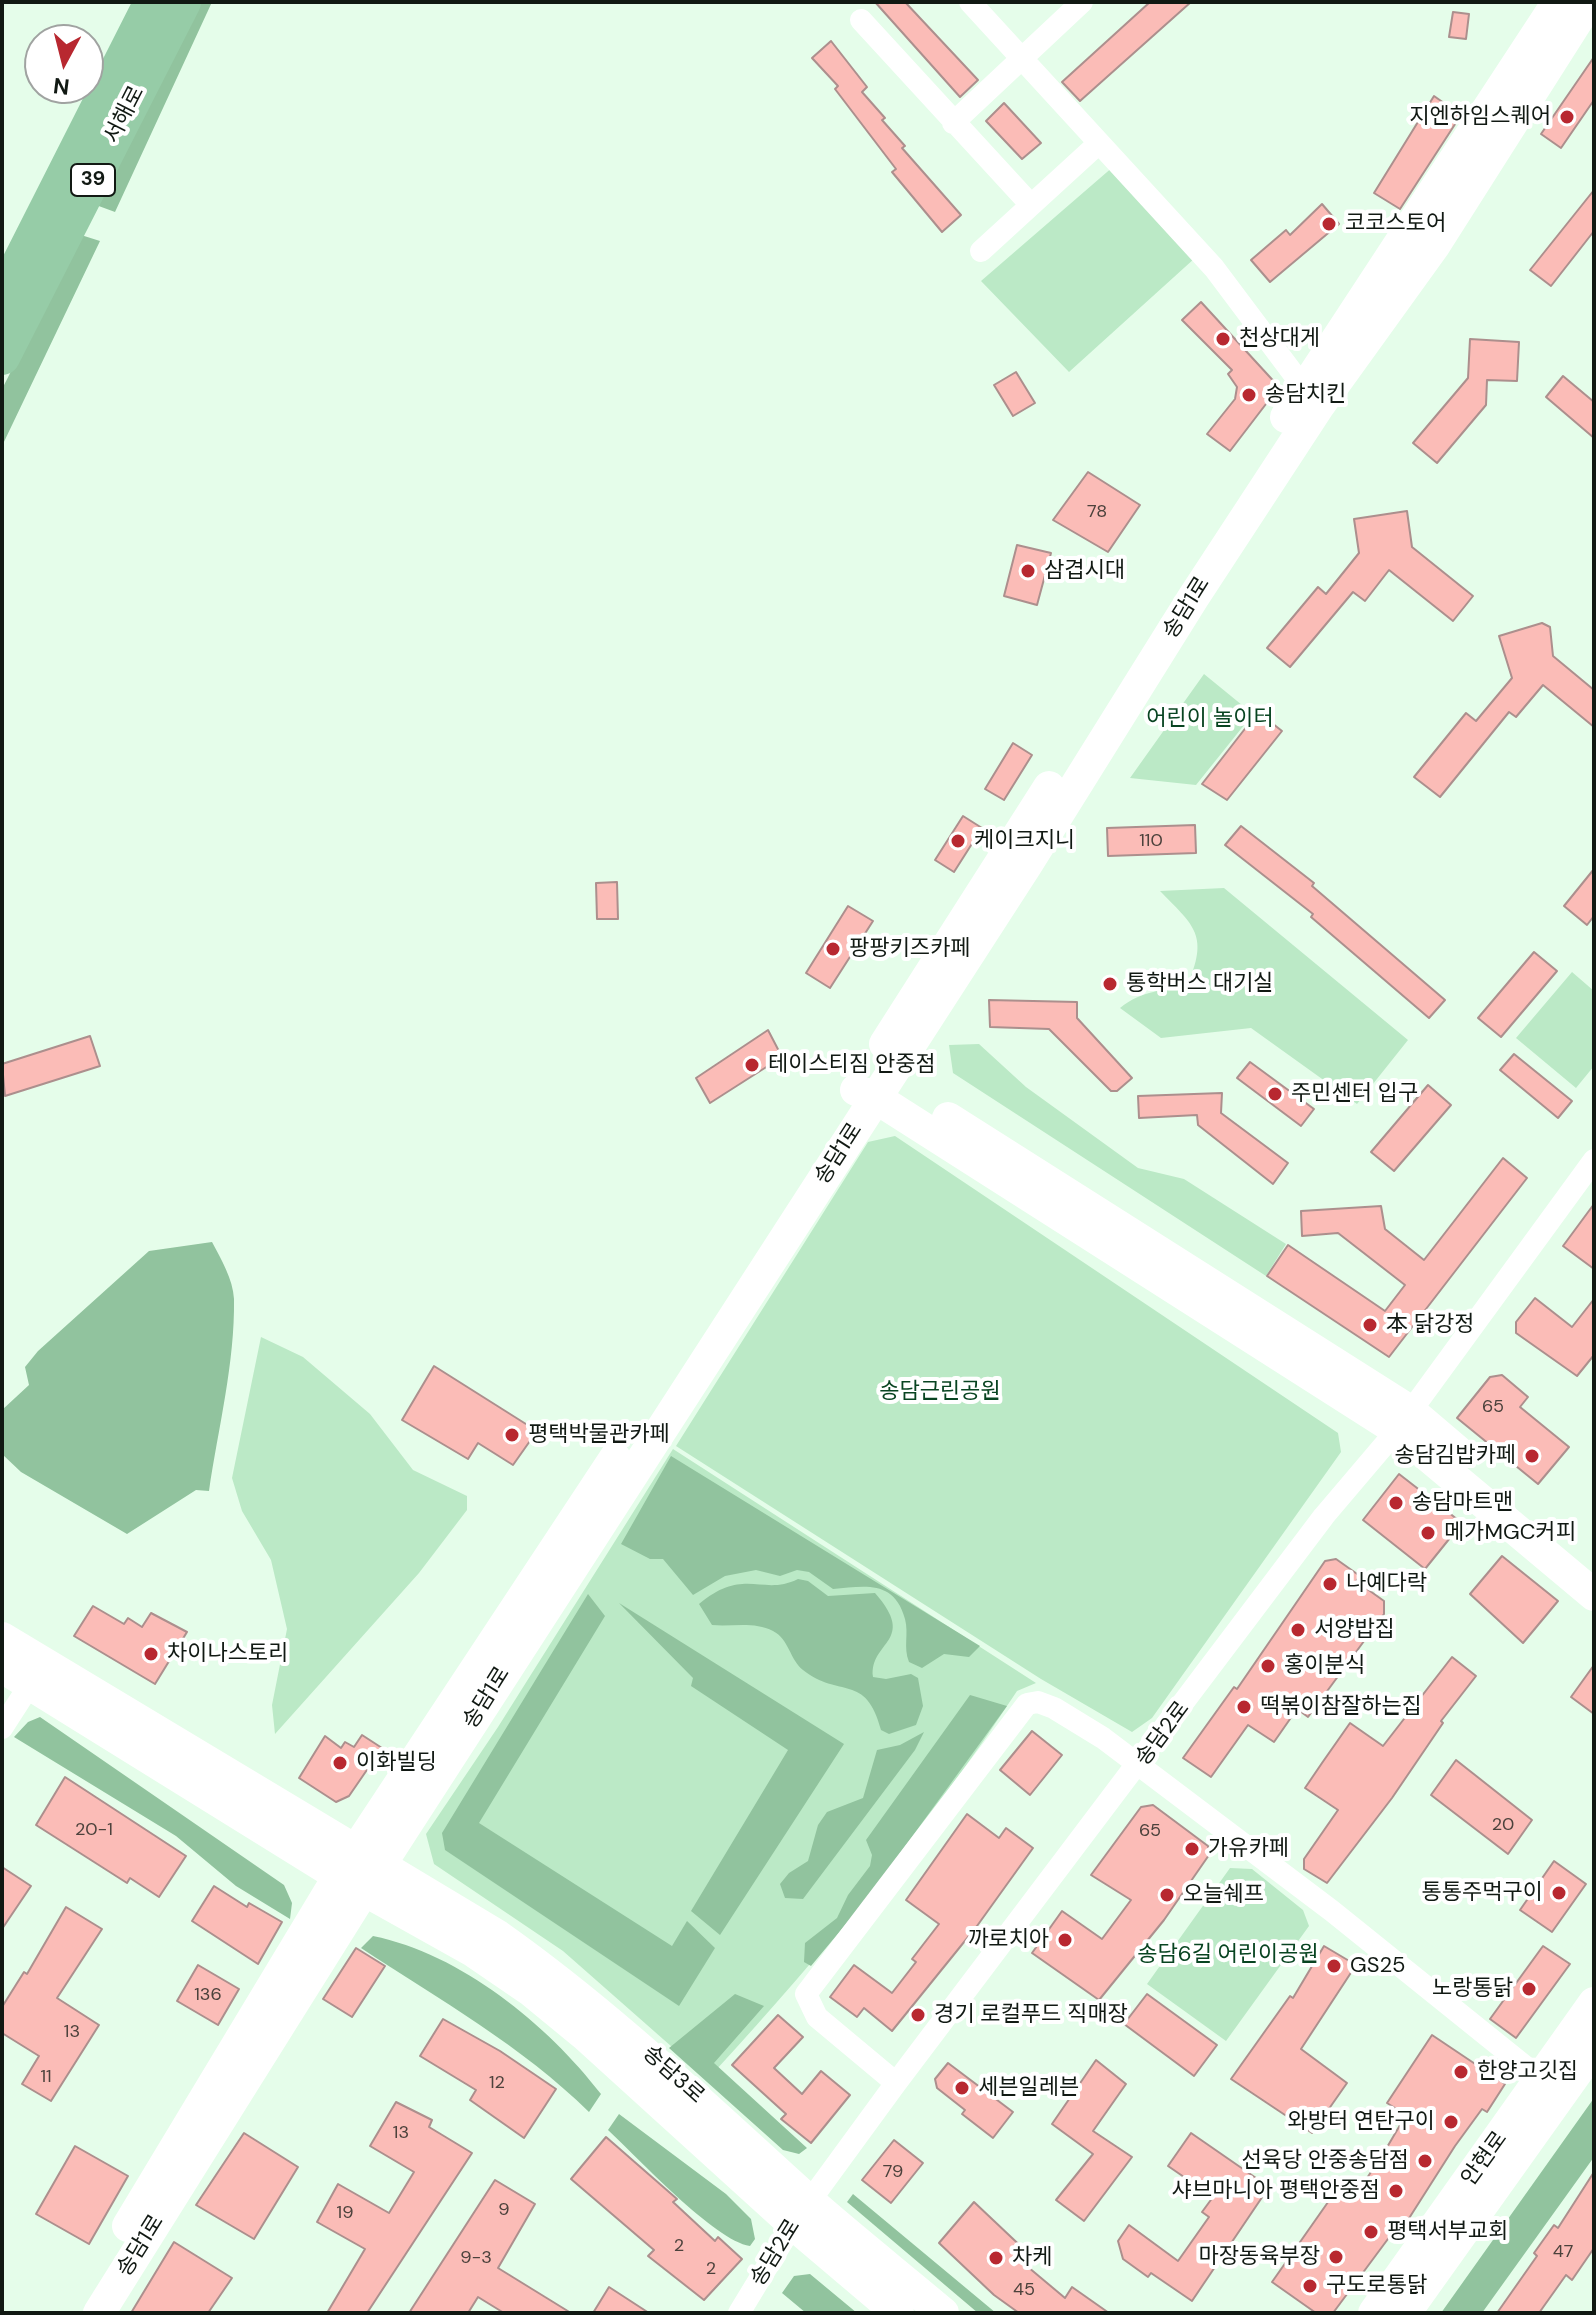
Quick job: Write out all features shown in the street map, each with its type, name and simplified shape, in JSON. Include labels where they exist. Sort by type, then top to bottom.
[{"type":"main road","name":"서해로","points":[[2,298],[152,2]]},
{"type":"main road","name":"서해로","points":[[2,357],[183,2]]},
{"type":"main road","name":"송담1로","points":[[76,2313],[872,1084],[1318,407],[1434,246],[1589,2]]},
{"type":"main road","name":"송담1로","points":[[872,1084],[1304,388],[1546,7]]},
{"type":"main road","points":[[872,1084],[1403,1420],[1594,1568]]},
{"type":"main road","points":[[1403,1420],[1594,1595]]},
{"type":"main road","points":[[2,1638],[360,1872]]},
{"type":"main road","points":[[2,1667],[360,1872]]},
{"type":"main road","name":"송담1로","points":[[99,2313],[360,1872]]},
{"type":"main road","name":"송담3로","points":[[360,1872],[498,1936],[574,1990],[658,2061],[898,2313]]},
{"type":"main road","name":"안현로","points":[[1374,2313],[1594,2003]]},
{"type":"main road","name":"안현로","points":[[1405,2313],[1594,2048]]},
{"type":"main road","name":"송담3로","points":[[801,2213],[943,2313]]},
{"type":"street","points":[[970,2],[1214,268],[1304,388]]},
{"type":"street","points":[[953,123],[1082,2]]},
{"type":"street","points":[[861,20],[1031,205]]},
{"type":"street","points":[[981,251],[1099,143]]},
{"type":"street","name":"송담2로","points":[[739,2313],[801,2213],[896,2083],[1324,1516],[1403,1420],[1594,1160]]},
{"type":"street","points":[[2,1728],[31,1683]]},
{"type":"street","points":[[896,2083],[817,2017],[806,1994],[1027,1704],[1038,1702],[1054,1708],[1139,1765],[1332,1911],[1542,2080]]},
{"type":"green space","points":[[199,2],[212,2],[115,212],[96,205]]},
{"type":"green space","points":[[1114,166],[1195,258],[1069,372],[981,281]]},
{"type":"green space","points":[[81,235],[100,241],[2,446],[2,389]]},
{"type":"green space","name":"어린이 놀이터","points":[[1204,674],[1253,714],[1196,785],[1130,778]]},
{"type":"green space","points":[[1224,888],[1408,1040],[1357,1104],[1251,1028],[1161,1038],[1120,1008],[1137,997],[1189,981],[1195,965],[1197,941],[1194,931],[1181,912],[1160,891]]},
{"type":"green space","points":[[1572,972],[1594,991],[1594,1066],[1576,1088],[1516,1038]]},
{"type":"green space","points":[[979,1044],[1026,1087],[1138,1168],[1184,1179],[1286,1244],[1266,1276],[953,1073],[949,1045]]},
{"type":"green space","name":"송담근린공원","points":[[895,1136],[1338,1433],[1341,1452],[1152,1718],[1132,1732],[1041,1679],[676,1446],[868,1142]]},
{"type":"green space","points":[[212,1242],[229,1277],[234,1299],[234,1323],[209,1491],[196,1490],[127,1534],[21,1472],[2,1454],[2,1410],[29,1385],[25,1367],[38,1351],[149,1251]]},
{"type":"green space","points":[[261,1337],[303,1357],[370,1414],[413,1470],[467,1496],[467,1510],[419,1573],[275,1734],[272,1705],[287,1629],[271,1560],[242,1511],[232,1478]]},
{"type":"green space","points":[[673,1449],[1036,1683],[1017,1691],[948,1791],[874,1887],[716,2070],[680,2054],[563,1951],[434,1864],[426,1834],[498,1727]]},
{"type":"green space","points":[[671,1456],[980,1646],[969,1657],[944,1654],[922,1668],[909,1662],[905,1619],[893,1597],[876,1588],[833,1589],[809,1572],[797,1570],[780,1576],[756,1570],[725,1576],[693,1595],[663,1559],[650,1559],[621,1544]]},
{"type":"green space","points":[[798,1579],[808,1581],[828,1596],[875,1593],[887,1609],[892,1632],[874,1665],[873,1677],[886,1679],[911,1674],[918,1678],[923,1706],[916,1725],[889,1734],[881,1730],[868,1700],[850,1689],[816,1679],[803,1670],[773,1631],[758,1626],[712,1625],[699,1604],[729,1587],[785,1584]]},
{"type":"green space","points":[[588,1594],[605,1616],[479,1823],[672,1946],[687,1921],[715,1948],[679,2006],[445,1850],[442,1833]]},
{"type":"green space","points":[[619,1603],[844,1744],[720,1935],[691,1911],[788,1750],[691,1686],[693,1678]]},
{"type":"green space","points":[[970,1695],[1007,1706],[866,1900],[811,1966],[804,1962],[805,1943],[837,1918],[848,1895],[870,1866],[872,1855],[866,1840]]},
{"type":"green space","points":[[40,1717],[284,1885],[292,1903],[290,1919],[236,1886],[176,1836],[14,1737],[28,1722]]},
{"type":"green space","points":[[924,1732],[915,1750],[803,1899],[785,1898],[780,1884],[789,1873],[808,1861],[818,1825],[827,1812],[863,1798],[877,1750],[900,1745]]},
{"type":"green space","name":"송담6길 어린이공원","points":[[1230,1868],[1252,1869],[1303,1910],[1309,1926],[1226,2041],[1147,1984]]},
{"type":"green space","points":[[373,1936],[438,1958],[470,1975],[528,2018],[555,2042],[601,2094],[589,2112],[508,2045],[361,1948]]},
{"type":"green space","points":[[735,1994],[764,2006],[714,2063],[807,2148],[799,2154],[783,2150],[669,2048]]},
{"type":"green space","points":[[1594,2098],[1594,2157],[1482,2313],[1441,2313]]},
{"type":"green space","points":[[619,2114],[726,2194],[751,2219],[755,2239],[750,2246],[735,2241],[697,2214],[608,2130]]},
{"type":"green space","points":[[853,2194],[996,2313],[978,2313],[847,2202]]},
{"type":"green space","points":[[810,2274],[857,2313],[806,2313],[782,2293],[794,2276]]},
{"type":"building","points":[[875,2],[905,2],[978,80],[960,97]]},
{"type":"building","points":[[1150,2],[1191,2],[1080,101],[1062,82]]},
{"type":"building","points":[[1453,12],[1469,14],[1466,39],[1449,37]]},
{"type":"building","points":[[831,41],[867,87],[862,92],[905,146],[902,148],[961,215],[942,232],[892,172],[896,169],[835,89],[838,86],[812,58]]},
{"type":"building","name":"지엔하임스퀘어","points":[[1594,57],[1594,100],[1561,148],[1541,134]]},
{"type":"building","points":[[1434,96],[1461,115],[1400,209],[1374,193]]},
{"type":"building","points":[[1004,103],[1041,143],[1022,159],[986,121]]},
{"type":"building","points":[[1594,190],[1594,231],[1551,286],[1530,270]]},
{"type":"building","points":[[1322,204],[1339,224],[1270,282],[1251,260],[1286,230],[1290,235]]},
{"type":"building","points":[[1201,302],[1279,387],[1230,451],[1207,434],[1235,399],[1237,387],[1228,374],[1232,370],[1182,320]]},
{"type":"building","points":[[1470,339],[1519,342],[1517,381],[1487,380],[1486,405],[1437,463],[1413,443],[1468,378]]},
{"type":"building","points":[[1016,372],[1035,403],[1013,416],[994,385]]},
{"type":"building","points":[[1563,376],[1594,402],[1594,438],[1546,397]]},
{"type":"building","points":[[1088,472],[1140,505],[1108,552],[1053,520]]},
{"type":"building","points":[[1407,511],[1412,547],[1473,596],[1453,621],[1389,570],[1365,601],[1353,592],[1290,667],[1267,648],[1318,587],[1326,594],[1359,553],[1354,519]]},
{"type":"building","points":[[1017,545],[1051,553],[1037,605],[1004,596]]},
{"type":"building","points":[[1542,623],[1550,627],[1553,656],[1594,690],[1594,727],[1543,685],[1516,717],[1509,712],[1440,797],[1414,777],[1466,713],[1476,721],[1512,678],[1499,636]]},
{"type":"building","points":[[1258,712],[1282,731],[1227,800],[1202,784]]},
{"type":"building","points":[[1013,743],[1032,755],[1004,800],[985,789]]},
{"type":"building","points":[[963,816],[982,828],[954,872],[935,860]]},
{"type":"building","points":[[1195,825],[1196,853],[1108,856],[1107,828]]},
{"type":"building","points":[[1241,826],[1314,883],[1312,886],[1445,1000],[1429,1018],[1311,917],[1313,914],[1225,845]]},
{"type":"building","points":[[1594,869],[1594,916],[1587,925],[1564,906]]},
{"type":"building","points":[[617,882],[618,919],[597,919],[596,883]]},
{"type":"building","points":[[848,906],[873,921],[830,988],[806,973]]},
{"type":"building","points":[[1534,952],[1557,971],[1501,1037],[1478,1018]]},
{"type":"building","points":[[989,1000],[1077,1002],[1077,1018],[1132,1078],[1117,1091],[1111,1091],[1049,1029],[990,1027]]},
{"type":"building","points":[[768,1030],[782,1057],[710,1103],[696,1078]]},
{"type":"building","points":[[90,1036],[100,1066],[5,1096],[2,1064]]},
{"type":"building","points":[[1514,1054],[1572,1101],[1558,1118],[1500,1070]]},
{"type":"building","name":"주민센터 입구","points":[[1250,1062],[1314,1109],[1301,1126],[1237,1078]]},
{"type":"building","points":[[1428,1085],[1451,1105],[1394,1171],[1371,1152]]},
{"type":"building","points":[[1222,1093],[1221,1113],[1288,1163],[1273,1184],[1198,1125],[1197,1115],[1139,1118],[1138,1096]]},
{"type":"building","points":[[1503,1158],[1527,1178],[1389,1357],[1267,1276],[1288,1245],[1385,1311],[1405,1285],[1338,1233],[1302,1236],[1301,1211],[1381,1206],[1385,1229],[1424,1260]]},
{"type":"building","points":[[1594,1204],[1594,1269],[1563,1246]]},
{"type":"building","points":[[1535,1298],[1572,1327],[1594,1299],[1594,1355],[1577,1376],[1516,1333],[1516,1322]]},
{"type":"building","points":[[434,1366],[537,1431],[513,1465],[478,1443],[468,1459],[402,1420]]},
{"type":"building","points":[[1502,1375],[1528,1397],[1520,1407],[1569,1447],[1538,1484],[1457,1418],[1490,1377]]},
{"type":"building","points":[[1399,1474],[1462,1523],[1425,1569],[1363,1520]]},
{"type":"building","points":[[1502,1556],[1558,1601],[1523,1643],[1470,1594]]},
{"type":"building","points":[[1336,1559],[1360,1576],[1356,1581],[1384,1601],[1384,1614],[1308,1717],[1297,1709],[1274,1742],[1248,1725],[1211,1777],[1183,1758],[1234,1687],[1237,1689],[1325,1561]]},
{"type":"building","points":[[93,1606],[124,1624],[128,1618],[142,1627],[151,1613],[187,1632],[155,1684],[74,1636]]},
{"type":"building","points":[[1452,1657],[1476,1676],[1441,1721],[1443,1723],[1392,1798],[1327,1883],[1304,1869],[1304,1859],[1338,1810],[1305,1788],[1322,1763],[1350,1723],[1383,1746]]},
{"type":"building","points":[[1594,1665],[1594,1714],[1571,1697]]},
{"type":"building","points":[[1032,1731],[1062,1755],[1030,1795],[1000,1770]]},
{"type":"building","name":"이화빌딩","points":[[362,1735],[382,1748],[349,1796],[336,1802],[299,1778],[325,1736],[341,1748],[345,1742],[354,1747]]},
{"type":"building","points":[[1456,1760],[1532,1820],[1508,1854],[1431,1795]]},
{"type":"building","points":[[65,1777],[186,1856],[159,1897],[130,1878],[127,1883],[36,1825]]},
{"type":"building","points":[[1153,1805],[1208,1846],[1209,1855],[1164,1920],[1099,2000],[1032,1953],[1062,1911],[1102,1939],[1131,1900],[1091,1875],[1141,1807]]},
{"type":"building","points":[[967,1814],[999,1838],[1006,1828],[1033,1848],[977,1926],[892,2031],[864,2008],[857,2017],[830,1997],[854,1965],[892,1993],[916,1962],[912,1959],[939,1924],[906,1900]]},
{"type":"building","points":[[1554,1861],[1586,1884],[1552,1932],[1520,1910]]},
{"type":"building","points":[[2,1867],[31,1886],[2,1929]]},
{"type":"building","points":[[214,1886],[247,1907],[249,1903],[282,1922],[258,1964],[192,1921]]},
{"type":"building","points":[[66,1907],[102,1929],[57,1998],[99,2025],[51,2101],[22,2084],[39,2056],[2,2033],[2,2007],[24,1972],[27,1974]]},
{"type":"building","points":[[1324,1946],[1356,1965],[1301,2049],[1347,2083],[1312,2133],[1231,2079],[1290,1996],[1293,1998]]},
{"type":"building","points":[[1543,1946],[1570,1964],[1516,2038],[1490,2019]]},
{"type":"building","points":[[356,1948],[385,1966],[352,2017],[323,1999]]},
{"type":"building","points":[[198,1965],[239,1989],[218,2025],[177,2001]]},
{"type":"building","points":[[1147,1994],[1217,2045],[1194,2076],[1124,2024]]},
{"type":"building","points":[[778,2015],[803,2037],[774,2068],[802,2094],[821,2071],[850,2095],[811,2143],[781,2119],[786,2114],[732,2065]]},
{"type":"building","points":[[443,2019],[500,2051],[556,2089],[524,2138],[470,2100],[476,2090],[420,2056]]},
{"type":"building","points":[[1432,2035],[1505,2084],[1487,2112],[1482,2109],[1455,2146],[1406,2223],[1402,2220],[1333,2313],[1316,2313],[1272,2282],[1340,2185],[1355,2196],[1383,2154],[1406,2115],[1387,2103]]},
{"type":"building","points":[[1096,2060],[1126,2084],[1093,2131],[1132,2157],[1084,2221],[1056,2200],[1093,2154],[1052,2124]]},
{"type":"building","points":[[948,2063],[1013,2112],[993,2138],[962,2114],[965,2110],[937,2088],[935,2079]]},
{"type":"building","points":[[396,2102],[432,2120],[429,2127],[472,2153],[367,2313],[327,2313],[365,2249],[317,2222],[338,2184],[389,2213],[414,2172],[370,2146]]},
{"type":"building","points":[[244,2133],[298,2167],[254,2239],[196,2205]]},
{"type":"building","points":[[1191,2133],[1269,2187],[1192,2301],[1151,2273],[1148,2277],[1123,2259],[1118,2241],[1129,2225],[1178,2261],[1209,2217],[1202,2212],[1213,2197],[1168,2166]]},
{"type":"building","points":[[606,2137],[677,2199],[673,2202],[715,2241],[718,2237],[742,2259],[704,2300],[648,2256],[654,2250],[571,2179]]},
{"type":"building","points":[[894,2140],[923,2163],[891,2203],[862,2180]]},
{"type":"building","points":[[75,2146],[128,2176],[89,2244],[36,2214]]},
{"type":"building","points":[[1594,2172],[1594,2248],[1572,2280],[1566,2275],[1539,2313],[1497,2313],[1537,2256],[1534,2253],[1554,2225],[1558,2228]]},
{"type":"building","points":[[495,2180],[535,2204],[498,2268],[571,2313],[504,2313],[478,2297],[468,2313],[409,2313]]},
{"type":"building","points":[[974,2202],[1029,2254],[1022,2262],[1065,2298],[1072,2287],[1109,2313],[1019,2313],[994,2295],[939,2243]]},
{"type":"building","points":[[174,2242],[232,2278],[208,2313],[131,2313]]},
{"type":"building","points":[[609,2287],[649,2313],[593,2313]]},
{"type":"place","name":"지엔하임스퀘어","points":[[1567,117]]},
{"type":"place","name":"코코스토어","points":[[1329,224]]},
{"type":"place","name":"천상대게","points":[[1223,339]]},
{"type":"place","name":"송담치킨","points":[[1249,395]]},
{"type":"place","name":"삼겹시대","points":[[1028,571]]},
{"type":"place","name":"케이크지니","points":[[958,841]]},
{"type":"place","name":"팡팡키즈카페","points":[[833,949]]},
{"type":"place","name":"통학버스 대기실","points":[[1110,984]]},
{"type":"place","name":"테이스티짐 안중점","points":[[752,1065]]},
{"type":"place","name":"주민센터 입구","points":[[1275,1094]]},
{"type":"place","name":"本 닭강정","points":[[1370,1325]]},
{"type":"place","name":"평택박물관카페","points":[[512,1435]]},
{"type":"place","name":"송담김밥카페","points":[[1532,1456]]},
{"type":"place","name":"송담마트맨","points":[[1396,1503]]},
{"type":"place","name":"메가MGC커피","points":[[1428,1533]]},
{"type":"place","name":"나예다락","points":[[1330,1584]]},
{"type":"place","name":"서양밥집","points":[[1298,1630]]},
{"type":"place","name":"차이나스토리","points":[[151,1654]]},
{"type":"place","name":"홍이분식","points":[[1268,1666]]},
{"type":"place","name":"떡볶이참잘하는집","points":[[1244,1707]]},
{"type":"place","name":"이화빌딩","points":[[340,1763]]},
{"type":"place","name":"가유카페","points":[[1192,1849]]},
{"type":"place","name":"통통주먹구이","points":[[1559,1893]]},
{"type":"place","name":"오늘쉐프","points":[[1167,1895]]},
{"type":"place","name":"까로치아","points":[[1065,1940]]},
{"type":"place","name":"GS25","points":[[1334,1966]]},
{"type":"place","name":"노랑통닭","points":[[1529,1989]]},
{"type":"place","name":"경기 로컬푸드 직매장","points":[[918,2015]]},
{"type":"place","name":"한양고깃집","points":[[1461,2072]]},
{"type":"place","name":"세븐일레븐","points":[[962,2088]]},
{"type":"place","name":"와방터 연탄구이","points":[[1451,2122]]},
{"type":"place","name":"선육당 안중송담점","points":[[1425,2161]]},
{"type":"place","name":"샤브마니아 평택안중점","points":[[1396,2191]]},
{"type":"place","name":"평택서부교회","points":[[1371,2232]]},
{"type":"place","name":"마장동육부장","points":[[1336,2257]]},
{"type":"place","name":"차케","points":[[996,2258]]},
{"type":"place","name":"구도로통닭","points":[[1310,2286]]}]
